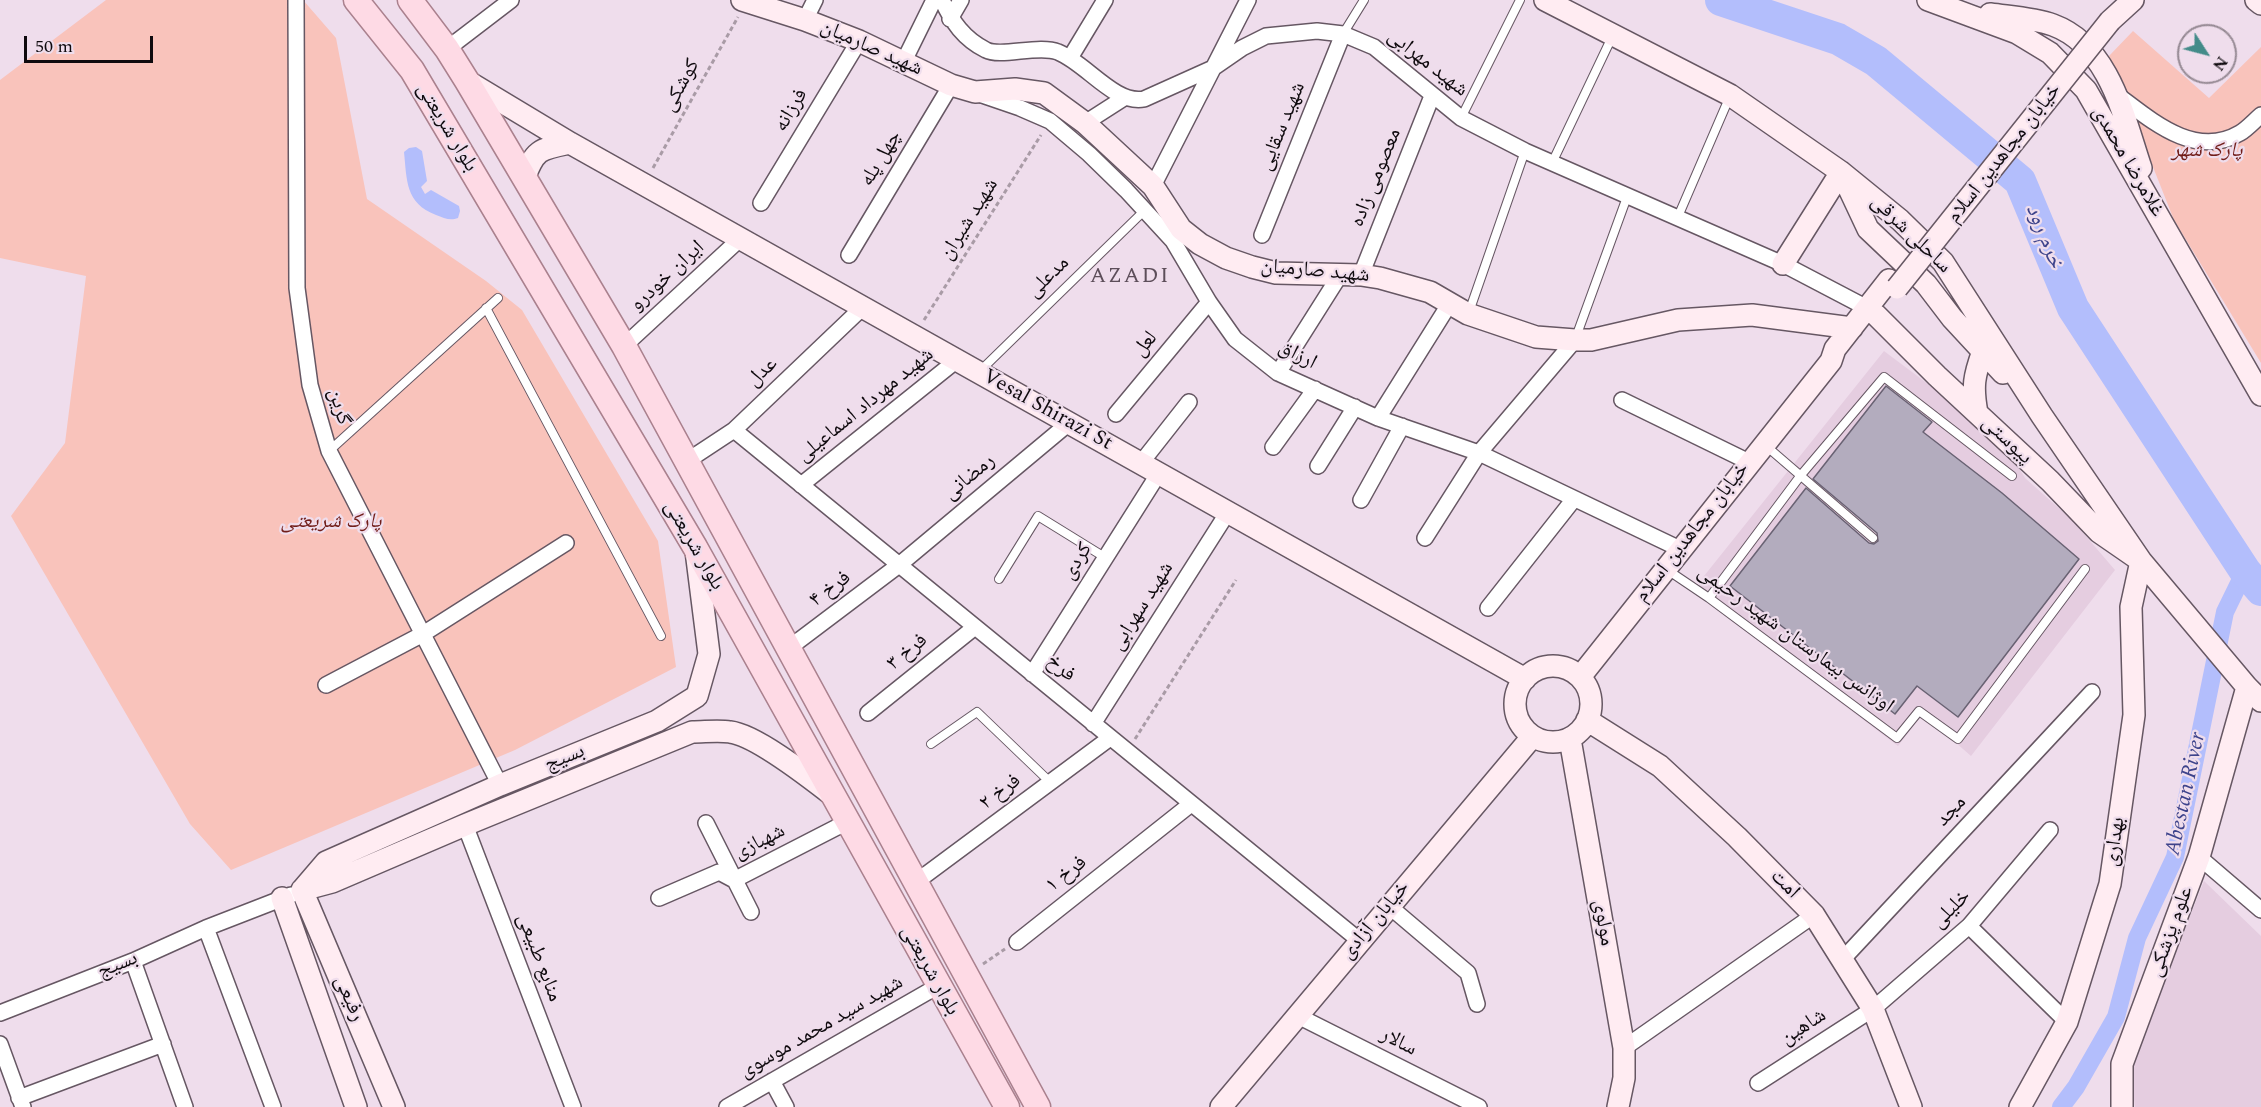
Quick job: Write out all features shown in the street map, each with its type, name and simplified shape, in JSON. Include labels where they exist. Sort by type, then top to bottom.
[{"type":"main road","name":"بلوار شریعتی","points":[[356,0],[412,70],[695,548],[1007,1107]]},
{"type":"main road","name":"بلوار شریعتی","points":[[410,0],[447,49],[467,81],[624,346],[1038,1107]]},
{"type":"street","name":"گرین","points":[[296,0],[297,288],[310,385],[329,450],[500,785]]},
{"type":"street","points":[[447,49],[511,0]]},
{"type":"street","points":[[805,20],[815,0]]},
{"type":"street","points":[[904,61],[934,0]]},
{"type":"street","points":[[942,0],[950,19],[968,40],[989,52],[1057,51],[1124,98],[1085,123]]},
{"type":"street","points":[[950,19],[961,0]]},
{"type":"street","points":[[1070,58],[1105,0]]},
{"type":"street","points":[[1153,186],[1248,0]]},
{"type":"street","name":"ساحلی شرقی","points":[[1545,0],[1730,94],[1841,172],[1900,220],[1943,262],[2042,416],[2141,561],[2254,694]]},
{"type":"street","name":"غلامرضا محمدی","points":[[1928,0],[1957,7],[2017,33],[2050,52],[2086,90],[2261,395]]},
{"type":"street","name":"خیابان مجاهدین اسلام","points":[[1831,361],[1844,357],[1872,312],[1893,284],[2117,0]]},
{"type":"street","name":"خیابان مجاهدین اسلام","points":[[2105,18],[2133,0]]},
{"type":"street","points":[[2256,0],[2261,4]]},
{"type":"street","name":"شهید صارمیان","points":[[744,1],[805,20],[859,41],[951,85],[975,92],[1015,89],[1044,93],[1085,123],[1153,186],[1181,229],[1200,244],[1226,258],[1276,273],[1380,278],[1430,292],[1468,314],[1536,337],[1591,340],[1678,320],[1752,315],[1852,328]]},
{"type":"street","points":[[1957,7],[2032,19],[2055,26],[2073,37],[2103,66],[2116,94],[2157,214]]},
{"type":"street","name":"شهید مهرابی","points":[[1124,98],[1136,101],[1144,99],[1213,68],[1242,48],[1266,36],[1317,31],[1343,34],[1374,47],[1461,118],[1525,151],[1783,264],[1872,312]]},
{"type":"street","name":"شهید سقایی","points":[[1262,235],[1343,34]]},
{"type":"street","name":"فرزانه","points":[[761,203],[859,41]]},
{"type":"street","name":"Vesal Shirazi St","points":[[467,81],[570,142],[1525,679]]},
{"type":"street","name":"چهل پله","points":[[849,255],[951,85]]},
{"type":"street","name":"ارزاق","points":[[975,92],[1050,121],[1089,154],[1173,241],[1209,302],[1235,339],[1278,373],[1378,418],[1479,453],[1680,549]]},
{"type":"street","points":[[2116,94],[2166,131],[2198,142],[2219,141],[2240,134],[2261,115]]},
{"type":"street","name":"معصومی زاده","points":[[1278,373],[1351,275],[1432,96]]},
{"type":"street","points":[[525,179],[532,158],[546,147],[570,142]]},
{"type":"street","points":[[1783,264],[1841,172]]},
{"type":"street","points":[[1841,172],[1868,229],[1926,285],[2042,416]]},
{"type":"street","name":"ایران خودرو","points":[[624,346],[741,238]]},
{"type":"street","name":"لعل","points":[[1116,414],[1209,302]]},
{"type":"street","points":[[1378,418],[1450,303]]},
{"type":"street","name":"عدل","points":[[687,461],[734,430],[863,307]]},
{"type":"street","name":"خیابان مجاهدین اسلام","points":[[1580,677],[1831,361],[1835,349],[1852,328],[1872,312]]},
{"type":"street","name":"پیوستی","points":[[1872,312],[2049,481],[2099,532],[2141,561]]},
{"type":"street","points":[[1425,538],[1479,453],[1575,340]]},
{"type":"street","points":[[1977,413],[1974,375],[1983,351]]},
{"type":"street","name":"شهید مهرداد اسماعیلی","points":[[801,485],[957,360]]},
{"type":"street","points":[[1937,376],[1963,378],[1974,375]]},
{"type":"street","points":[[1273,447],[1315,389]]},
{"type":"street","points":[[1622,400],[1749,462]]},
{"type":"street","name":"کردی","points":[[1032,674],[1106,558],[1150,468],[1189,402]]},
{"type":"street","points":[[1318,466],[1355,407]]},
{"type":"street","name":"رمضانی","points":[[898,565],[1069,423]]},
{"type":"street","points":[[1360,500],[1402,426]]},
{"type":"street","name":"فرخ","points":[[734,430],[1360,941]]},
{"type":"street","points":[[1488,608],[1574,499]]},
{"type":"street","name":"شهید سهرابی","points":[[1093,724],[1228,512]]},
{"type":"street","points":[[326,685],[423,634],[566,543]]},
{"type":"street","name":"بسیج","points":[[302,890],[326,862],[500,785],[657,721],[697,696],[709,654],[695,548]]},
{"type":"street","name":"بهداری","points":[[2020,1107],[2067,1022],[2110,884],[2134,715],[2131,608],[2141,561]]},
{"type":"street","name":"فرخ ۴","points":[[789,648],[898,565]]},
{"type":"street","name":"فرخ ۳","points":[[868,712],[975,627]]},
{"type":"street","points":[[1558,666],[1580,677],[1587,687],[1591,709],[1580,731],[1570,738],[1557,742],[1544,742],[1522,728],[1516,716],[1515,703],[1518,690],[1534,671],[1558,666]]},
{"type":"street","name":"مجد","points":[[1842,960],[2092,692]]},
{"type":"street","name":"علوم پزشکی","points":[[2122,1107],[2122,1065],[2199,857],[2254,694]]},
{"type":"street","name":"امت","points":[[1587,720],[1660,766],[1737,837],[1814,915],[1873,1009],[1911,1107]]},
{"type":"street","name":"بسیج","points":[[0,1013],[133,961],[206,928],[302,890],[332,882],[692,732],[732,732],[763,746],[795,766],[831,794]]},
{"type":"street","name":"خیابان آزادی","points":[[1225,1106],[1532,736]]},
{"type":"street","name":"فرخ ۲","points":[[916,882],[1110,738]]},
{"type":"street","name":"مولوی","points":[[1570,738],[1624,1048],[1624,1078],[1618,1107]]},
{"type":"street","points":[[500,785],[511,806]]},
{"type":"street","name":"فرخ ۱","points":[[1017,942],[1191,804]]},
{"type":"street","name":"شهبازی","points":[[659,898],[719,872],[734,880],[847,822]]},
{"type":"street","points":[[706,823],[751,912]]},
{"type":"street","name":"منابع طبیعی","points":[[465,825],[573,1107]]},
{"type":"street","name":"خلیلی","points":[[1873,1009],[1969,926],[2050,830]]},
{"type":"street","points":[[2199,857],[2259,905]]},
{"type":"street","name":"رفیعی","points":[[302,890],[394,1107]]},
{"type":"street","name":"رفیعی","points":[[282,898],[356,1107]]},
{"type":"street","points":[[1389,906],[1468,974],[1477,1004]]},
{"type":"street","points":[[1624,1048],[1814,915]]},
{"type":"street","points":[[1969,926],[2067,1022]]},
{"type":"street","points":[[206,928],[273,1107]]},
{"type":"street","points":[[133,961],[183,1106]]},
{"type":"street","name":"شهید سید محمد موسوی","points":[[727,1107],[938,986]]},
{"type":"street","name":"شاهین","points":[[1758,1083],[1873,1009]]},
{"type":"street","name":"سالار","points":[[1298,1016],[1479,1107]]},
{"type":"street","points":[[0,1044],[21,1103],[163,1044]]},
{"type":"street","points":[[772,1081],[786,1107]]},
{"type":"lane","points":[[1343,34],[1364,0]]},
{"type":"lane","points":[[1461,118],[1520,0]]},
{"type":"lane","points":[[1552,162],[1613,34]]},
{"type":"lane","points":[[1677,219],[1730,94]]},
{"type":"lane","points":[[1468,314],[1525,151]]},
{"type":"lane","points":[[1575,340],[1627,197]]},
{"type":"lane","name":"مدعلی","points":[[979,372],[1145,210]]},
{"type":"lane","points":[[329,450],[498,298]]},
{"type":"lane","points":[[486,308],[661,636]]},
{"type":"lane","points":[[1709,598],[1801,475],[1884,377],[2012,476]]},
{"type":"lane","points":[[1764,444],[1873,538]]},
{"type":"lane","points":[[999,579],[1038,516],[1106,558]]},
{"type":"lane","name":"اوژانس بیمارستان شهید رحیمی","points":[[1665,568],[1709,598],[1897,738],[1918,711],[1958,739],[2085,569]]},
{"type":"lane","points":[[931,744],[977,712],[1050,782]]},
{"type":"path","name":"کوشکی","points":[[645,184],[744,1]]},
{"type":"path","name":"شهید شیران","points":[[914,336],[1050,121]]},
{"type":"path","points":[[1127,752],[1236,580]]},
{"type":"path","points":[[967,975],[1017,942]]},
{"type":"shaded area","points":[[1884,351],[1984,426],[2014,460],[2025,478],[2072,520],[2115,570],[1971,756],[1923,714],[1898,746],[1692,591]]},
{"type":"shaded area","points":[[2204,881],[2261,936],[2261,1107],[2135,1107],[2130,1067]]},
{"type":"green space","name":"پارک شریعتی","points":[[106,0],[303,0],[336,38],[367,199],[486,281],[522,310],[658,541],[676,667],[515,750],[231,870],[190,824],[11,516],[65,443],[86,276],[0,258],[0,80]]},
{"type":"green space","name":"پارک شهر","points":[[2133,31],[2177,70],[2177,84],[2193,84],[2209,98],[2223,84],[2237,84],[2237,71],[2261,47],[2261,363],[2174,220],[2109,56]]},
{"type":"water","points":[[416,147],[422,151],[427,181],[421,187],[425,194],[431,190],[459,206],[458,218],[450,219],[436,215],[418,204],[413,197],[407,181],[404,152]]},
{"type":"building","points":[[1886,386],[1932,422],[1923,432],[2002,493],[2079,559],[1958,717],[1917,686],[1895,714],[1730,586],[1806,488],[1869,543],[1874,544],[1878,541],[1877,533],[1813,479]]},
{"type":"waterway","name":"خرم رود","points":[[1721,0],[1838,39],[1876,61],[2020,181],[2073,308],[2245,571],[2261,590]]},
{"type":"waterway","name":"Abestan River","points":[[2061,1107],[2076,1087],[2116,1017],[2137,938],[2175,857],[2225,612],[2245,571]]},
{"type":"district","name":"AZADI","points":[[1130,278]]}]
